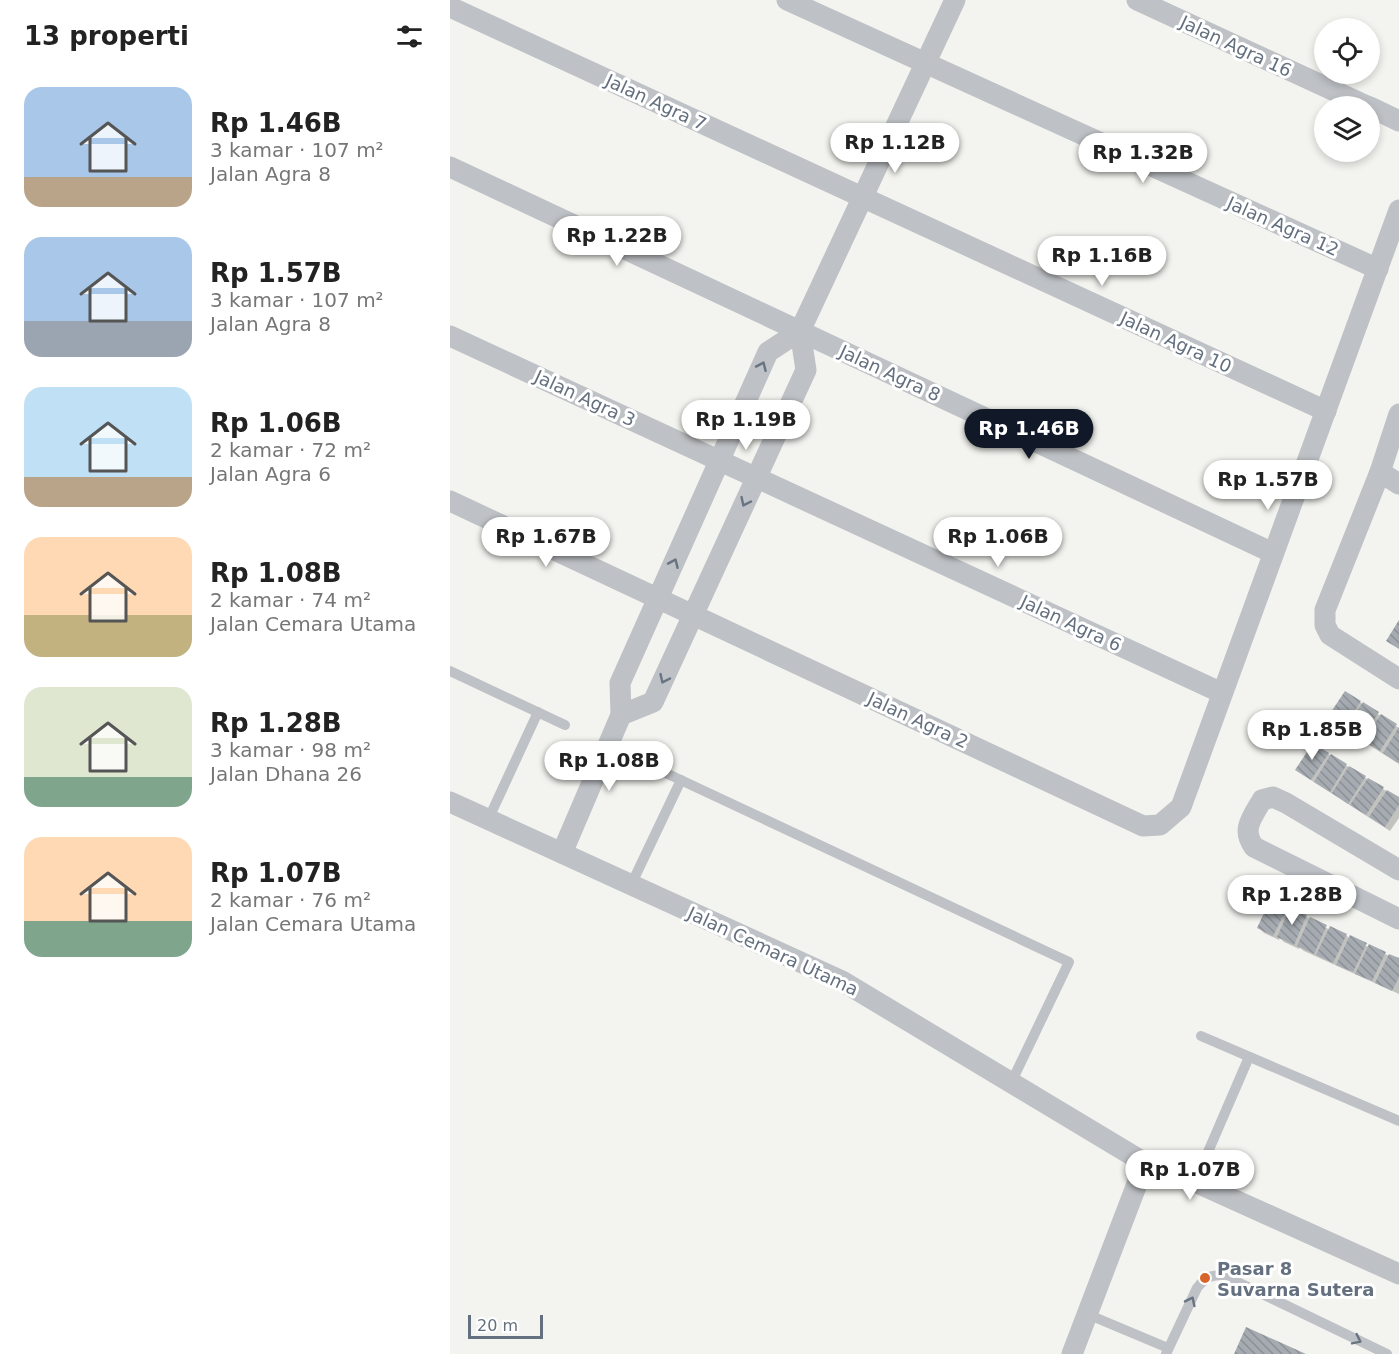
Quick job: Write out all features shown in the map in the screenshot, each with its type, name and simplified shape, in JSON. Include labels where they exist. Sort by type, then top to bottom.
[{"type":"street","name":"Jalan Agra 12","points":[[787,0],[1378,269]]},
{"type":"street","points":[[562,853],[621,715],[620,683],[768,352],[800,331],[955,0]]},
{"type":"street","name":"Jalan Agra 16","points":[[1137,0],[1344,96]]},
{"type":"street","name":"Jalan Agra 7","points":[[450,7],[863,197]]},
{"type":"street","name":"Jalan Agra 16","points":[[1380,112],[1399,121]]},
{"type":"street","name":"Jalan Agra 8","points":[[450,167],[1274,553]]},
{"type":"street","name":"Jalan Agra 10","points":[[863,197],[1326,411]]},
{"type":"street","points":[[1222,693],[1399,210]]},
{"type":"street","points":[[621,715],[653,702],[806,370],[800,331]]},
{"type":"street","name":"Jalan Agra 3","points":[[450,336],[756,478]]},
{"type":"street","points":[[1399,414],[1380,472],[1325,610],[1325,624],[1330,635],[1399,679]]},
{"type":"street","points":[[1380,472],[1399,484]]},
{"type":"street","name":"Jalan Agra 6","points":[[756,478],[1222,693]]},
{"type":"street","name":"Jalan Agra 2","points":[[450,501],[1143,826],[1160,825],[1181,807],[1222,693]]},
{"type":"street","points":[[1399,870],[1273,797],[1262,800],[1248,826],[1247,838],[1254,847],[1399,919]]},
{"type":"street","name":"Jalan Cemara Utama","points":[[450,802],[842,981],[1145,1163],[1195,1182],[1399,1274]]},
{"type":"street","points":[[1072,1354],[1145,1163]]},
{"type":"lane","points":[[450,671],[565,725]]},
{"type":"lane","points":[[488,820],[538,712]]},
{"type":"lane","points":[[655,768],[1069,962],[1011,1083]]},
{"type":"lane","points":[[631,885],[681,780]]},
{"type":"lane","points":[[1201,1036],[1399,1121]]},
{"type":"lane","points":[[1195,1182],[1249,1056]]},
{"type":"lane","points":[[1087,1314],[1167,1351],[1203,1279],[1211,1275],[1223,1275],[1387,1354]]},
{"type":"building","points":[[1399,620],[1399,649],[1386,641]]},
{"type":"building","points":[[1345,691],[1361,701],[1343,728],[1327,718]]},
{"type":"building","points":[[1363,702],[1379,712],[1361,740],[1345,730]]},
{"type":"building","points":[[1381,714],[1397,724],[1380,751],[1364,741]]},
{"type":"building","points":[[1399,727],[1399,762],[1398,763],[1383,753]]},
{"type":"building","points":[[1313,743],[1329,753],[1311,780],[1295,770]]},
{"type":"building","points":[[1331,754],[1347,764],[1330,792],[1314,782]]},
{"type":"building","points":[[1349,766],[1366,776],[1348,804],[1332,793]]},
{"type":"building","points":[[1368,778],[1384,787],[1366,815],[1350,805]]},
{"type":"building","points":[[1387,790],[1399,797],[1399,805],[1385,827],[1369,817]]},
{"type":"building","points":[[1271,898],[1288,906],[1273,936],[1257,928]]},
{"type":"building","points":[[1290,908],[1307,915],[1294,945],[1277,937]]},
{"type":"building","points":[[1310,917],[1327,925],[1314,954],[1297,946]]},
{"type":"building","points":[[1330,926],[1347,934],[1333,963],[1316,955]]},
{"type":"building","points":[[1350,935],[1367,943],[1353,972],[1336,965]]},
{"type":"building","points":[[1369,944],[1386,952],[1372,981],[1355,974]]},
{"type":"building","points":[[1389,954],[1399,958],[1399,977],[1392,991],[1375,983]]},
{"type":"building","points":[[1246,1327],[1306,1354],[1234,1354]]},
{"type":"place","name":"Pasar 8 Suvarna Sutera","points":[[1205,1278]]}]
